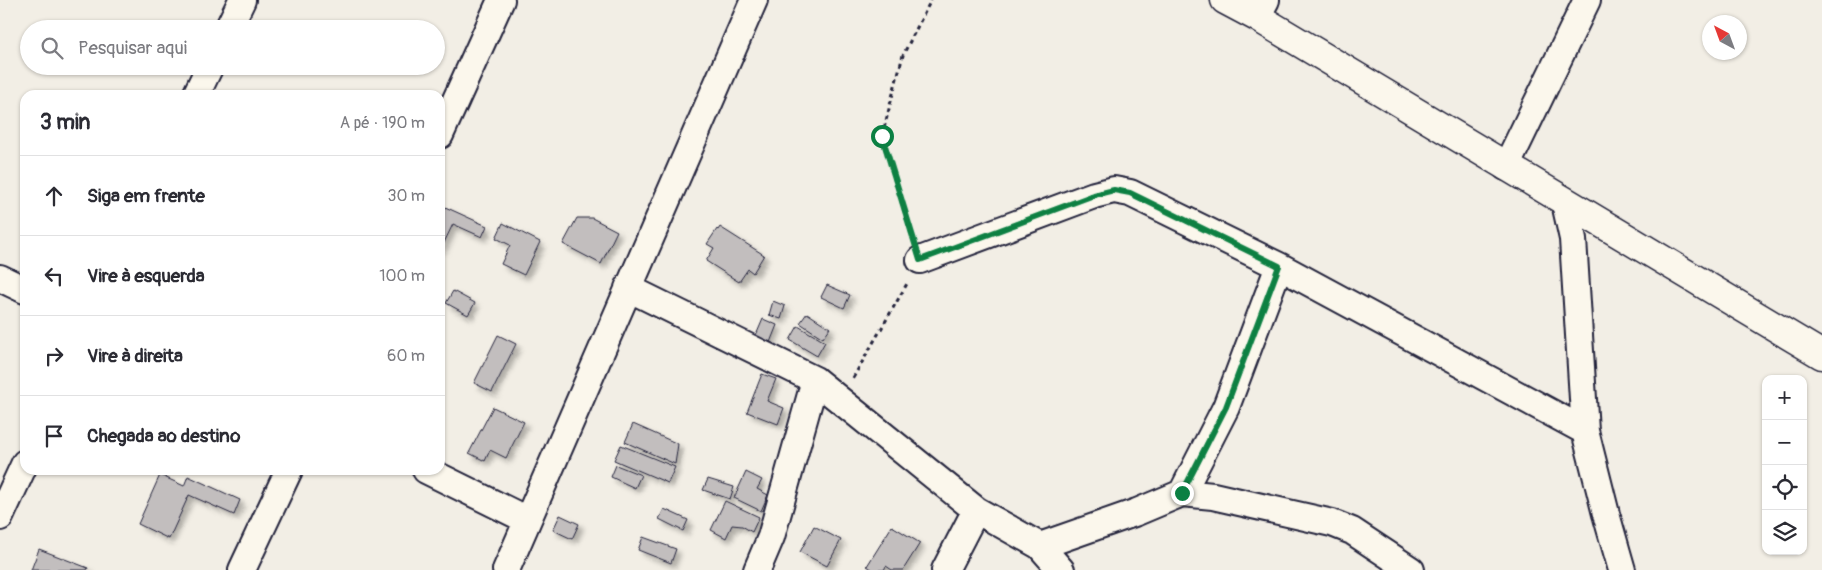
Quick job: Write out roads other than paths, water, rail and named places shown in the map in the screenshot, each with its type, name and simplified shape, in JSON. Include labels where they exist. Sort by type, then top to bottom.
[{"type":"street","points":[[232,20],[242,0]]},
{"type":"street","points":[[445,124],[501,0]]},
{"type":"street","points":[[506,570],[754,0]]},
{"type":"street","points":[[1225,0],[1262,8],[1506,167],[1822,355]]},
{"type":"street","points":[[1506,167],[1587,0]]},
{"type":"street","points":[[198,90],[206,75]]},
{"type":"street","points":[[920,260],[1094,195],[1114,190],[1130,193],[1279,266],[1584,431]]},
{"type":"street","points":[[1566,202],[1573,239],[1584,431],[1622,570]]},
{"type":"street","points":[[1182,493],[1226,407],[1279,266]]},
{"type":"street","points":[[0,278],[20,288]]},
{"type":"street","points":[[628,288],[815,380],[976,510],[1040,546],[1061,570]]},
{"type":"street","points":[[757,570],[771,536],[815,380]]},
{"type":"street","points":[[0,517],[20,474]]},
{"type":"street","points":[[242,570],[287,475]]},
{"type":"street","points":[[436,475],[527,520]]},
{"type":"street","points":[[1040,546],[1136,512],[1182,493],[1212,496],[1332,523],[1352,531],[1411,570]]},
{"type":"street","points":[[945,570],[976,510]]}]
